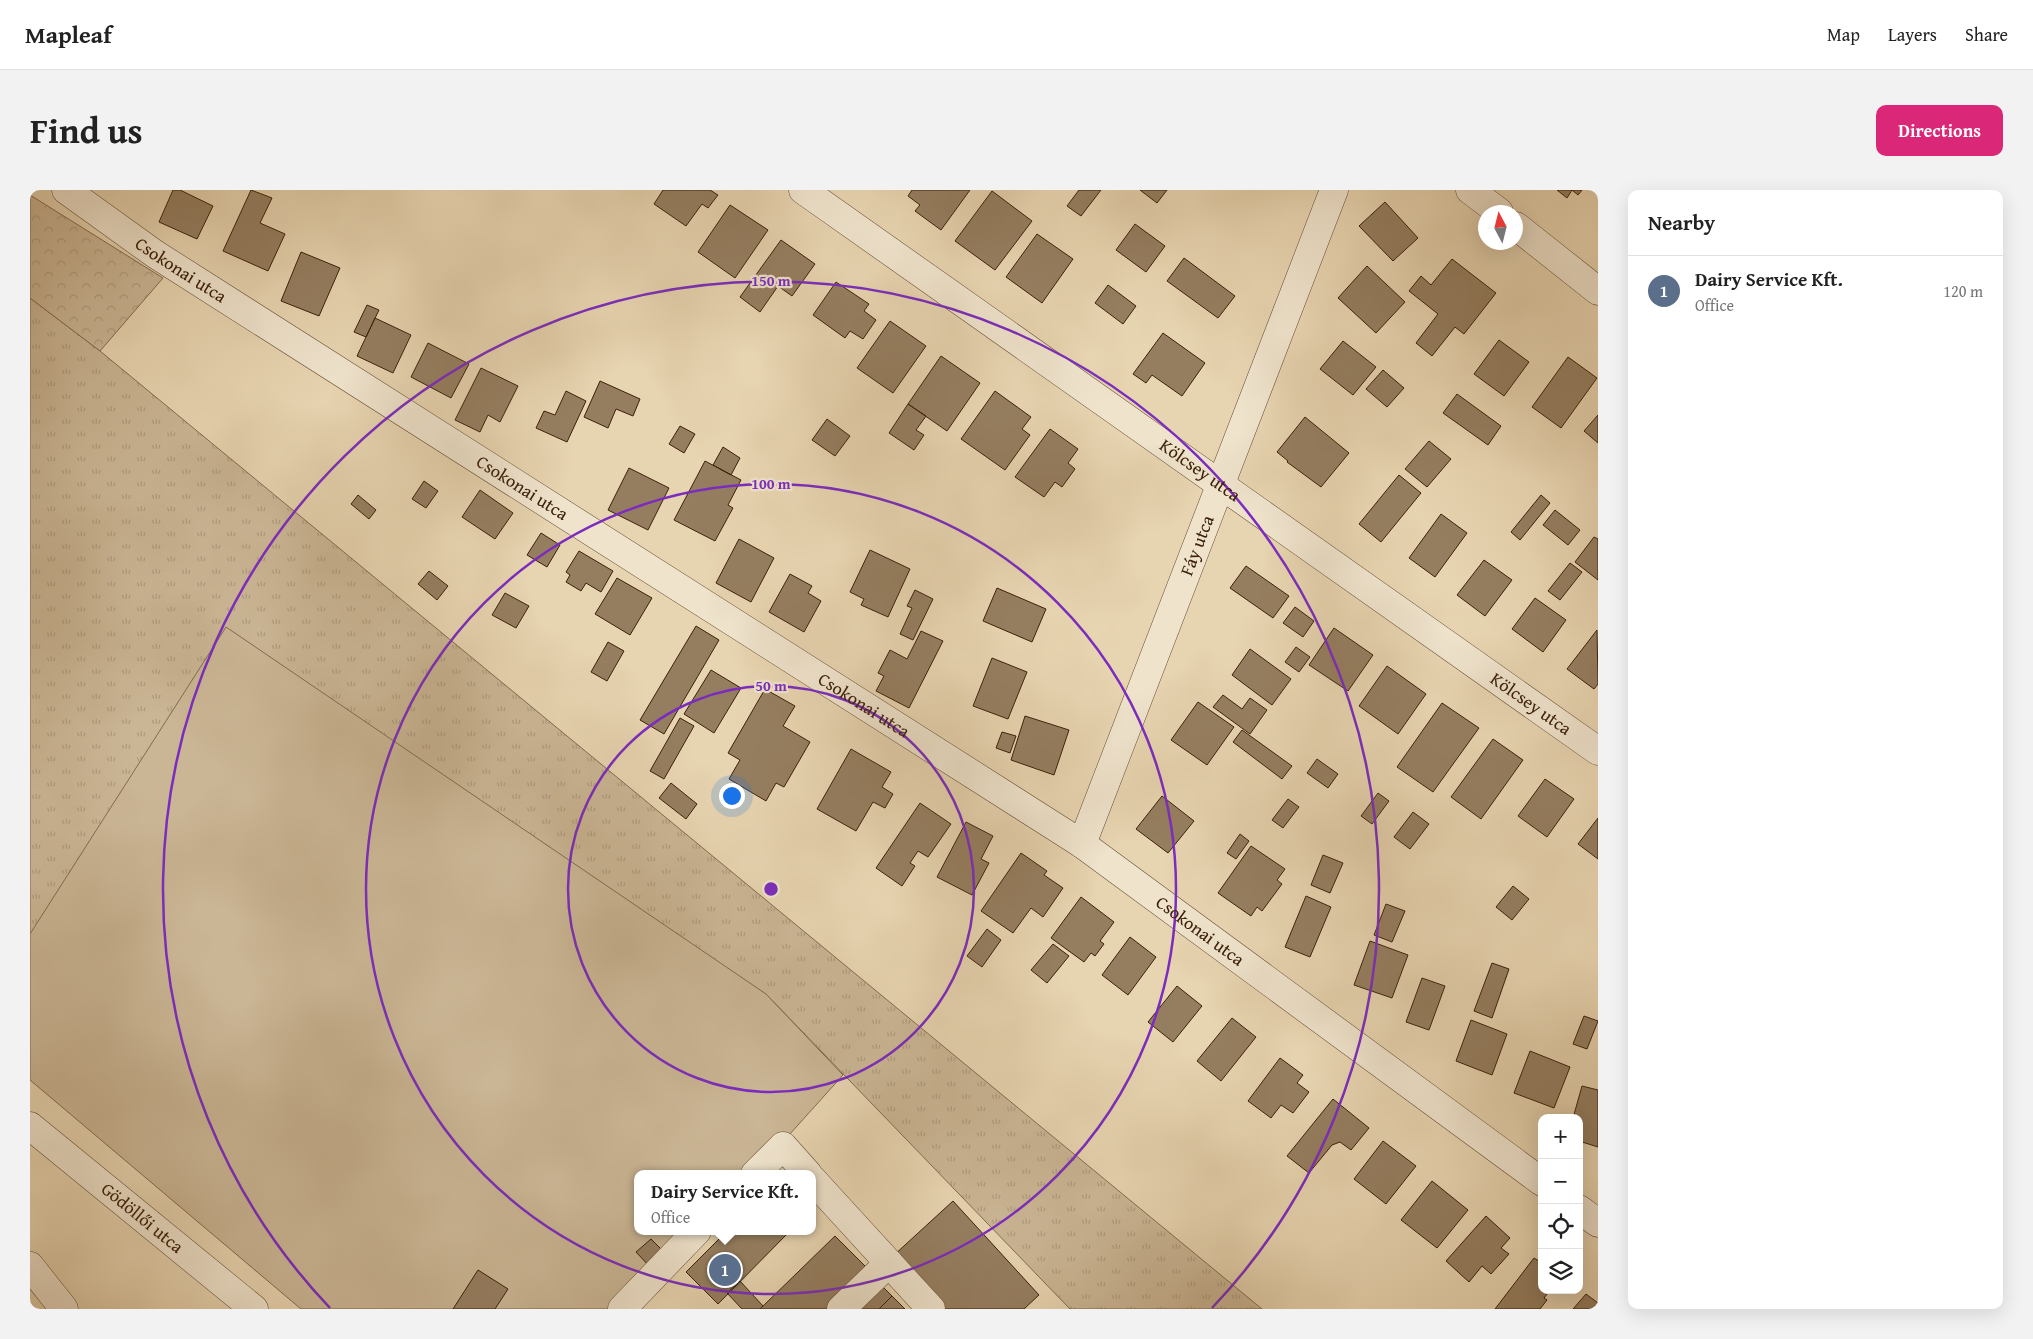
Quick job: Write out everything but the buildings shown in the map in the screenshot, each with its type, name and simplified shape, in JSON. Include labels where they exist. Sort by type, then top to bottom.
[{"type":"street","name":"Csokonai utca","points":[[66,190],[163,259],[1082,844],[1538,1179]]},
{"type":"street","name":"Kölcsey utca","points":[[803,190],[1598,751]]},
{"type":"street","name":"Fáy utca","points":[[1082,844],[1334,190]]},
{"type":"street","points":[[1470,190],[1490,205]]},
{"type":"street","points":[[1523,232],[1598,291]]},
{"type":"street","name":"Gödöllői utca","points":[[30,1126],[254,1309]]},
{"type":"street","points":[[759,1170],[782,1146],[804,1170]]},
{"type":"street","points":[[816,1183],[931,1309]]},
{"type":"street","points":[[1583,1212],[1598,1223]]},
{"type":"street","points":[[631,1307],[694,1235]]},
{"type":"street","points":[[841,1309],[889,1263]]},
{"type":"street","points":[[30,1266],[64,1309]]},
{"type":"green space","points":[[30,195],[163,278],[100,351],[30,298]]},
{"type":"green space","points":[[30,298],[100,351],[1262,1309],[1070,1309],[766,994],[30,934]]},
{"type":"green space","points":[[226,627],[766,994],[843,1075],[758,1170],[634,1170],[634,1235],[698,1235],[632,1309],[301,1309],[30,1080],[30,934]]},
{"type":"place","name":"Dairy Service Kft.","points":[[725,1270]]}]
